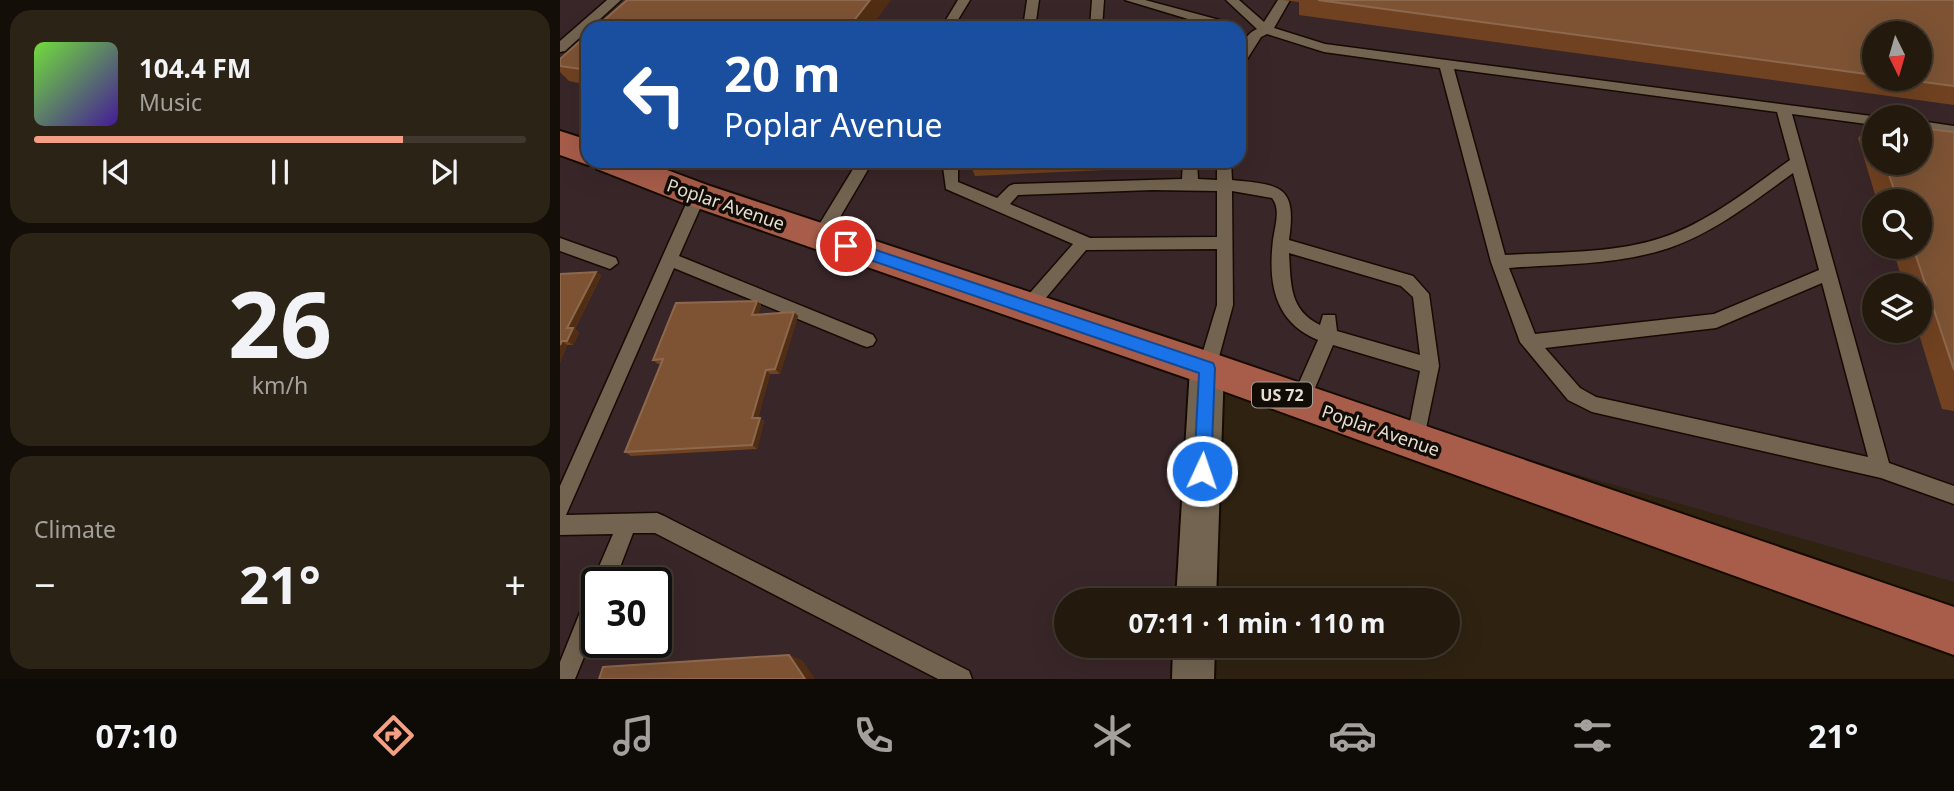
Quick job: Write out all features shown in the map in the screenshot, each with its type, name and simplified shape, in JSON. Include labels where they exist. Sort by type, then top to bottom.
[{"type":"main road","points":[[560,142],[581,150]]},
{"type":"main road","name":"Poplar Avenue","points":[[627,168],[698,195],[1207,368],[1954,631]]},
{"type":"street","points":[[1197,588],[1207,368]]},
{"type":"street","points":[[1193,679],[1194,658]]},
{"type":"lane","points":[[591,21],[615,0]]},
{"type":"lane","points":[[951,21],[964,0]]},
{"type":"lane","points":[[1030,21],[1033,0]]},
{"type":"lane","points":[[1096,21],[1098,0]]},
{"type":"lane","points":[[1131,0],[1197,21]]},
{"type":"lane","points":[[1232,0],[1261,32]]},
{"type":"lane","points":[[1246,52],[1284,0]]},
{"type":"lane","points":[[560,48],[581,30]]},
{"type":"lane","points":[[1246,31],[1325,48],[1862,118]]},
{"type":"lane","points":[[1446,64],[1499,262],[1529,342],[1574,394],[1592,404],[1881,468],[1954,495]]},
{"type":"lane","points":[[1783,108],[1881,468]]},
{"type":"lane","points":[[1932,128],[1954,131]]},
{"type":"lane","points":[[1499,262],[1611,252],[1664,243],[1721,216],[1797,162]]},
{"type":"lane","points":[[820,237],[862,168]]},
{"type":"lane","points":[[950,168],[951,184],[1084,242],[1082,244]]},
{"type":"lane","points":[[1190,168],[1190,185]]},
{"type":"lane","points":[[1207,368],[1225,305],[1224,168]]},
{"type":"lane","points":[[1000,205],[1014,190],[1224,184],[1267,189],[1279,194],[1285,206],[1281,244],[1284,301],[1294,320],[1310,330],[1329,328],[1372,341],[1430,366]]},
{"type":"lane","points":[[560,508],[698,195]]},
{"type":"lane","points":[[1028,307],[1082,244],[1225,243]]},
{"type":"lane","points":[[560,244],[610,263]]},
{"type":"lane","points":[[1281,244],[1327,265],[1368,278],[1407,281],[1421,293],[1430,366],[1415,442]]},
{"type":"lane","points":[[669,259],[867,340]]},
{"type":"lane","points":[[1529,342],[1716,321],[1828,273]]},
{"type":"lane","points":[[1300,401],[1329,328]]},
{"type":"lane","points":[[609,567],[626,523]]},
{"type":"lane","points":[[560,525],[657,523],[961,679]]},
{"type":"lane","points":[[565,679],[581,638]]},
{"type":"shaded area","points":[[560,0],[1954,0],[1954,582],[1208,369],[1206,588],[1054,588],[1054,658],[1206,658],[1206,679],[560,679]]},
{"type":"building","points":[[627,0],[870,0],[854,21],[603,21]]},
{"type":"building","points":[[1318,0],[1954,0],[1954,86],[1932,83],[1932,21],[1862,21],[1862,73]]},
{"type":"building","points":[[581,40],[581,69],[560,66],[560,59]]},
{"type":"building","points":[[1932,129],[1954,132],[1954,370],[1932,304],[1932,273],[1922,273],[1917,259],[1932,259],[1932,189],[1894,189],[1889,175],[1932,175]]},
{"type":"building","points":[[596,272],[567,328],[573,328],[567,341],[562,341],[560,345],[560,274]]},
{"type":"building","points":[[757,301],[752,315],[794,312],[775,369],[766,370],[752,418],[760,418],[752,445],[625,452],[663,359],[653,360],[676,303]]},
{"type":"building","points":[[789,655],[805,679],[599,679],[603,667]]},
{"type":"route","points":[[846,246],[1207,368],[1202,471]]}]
